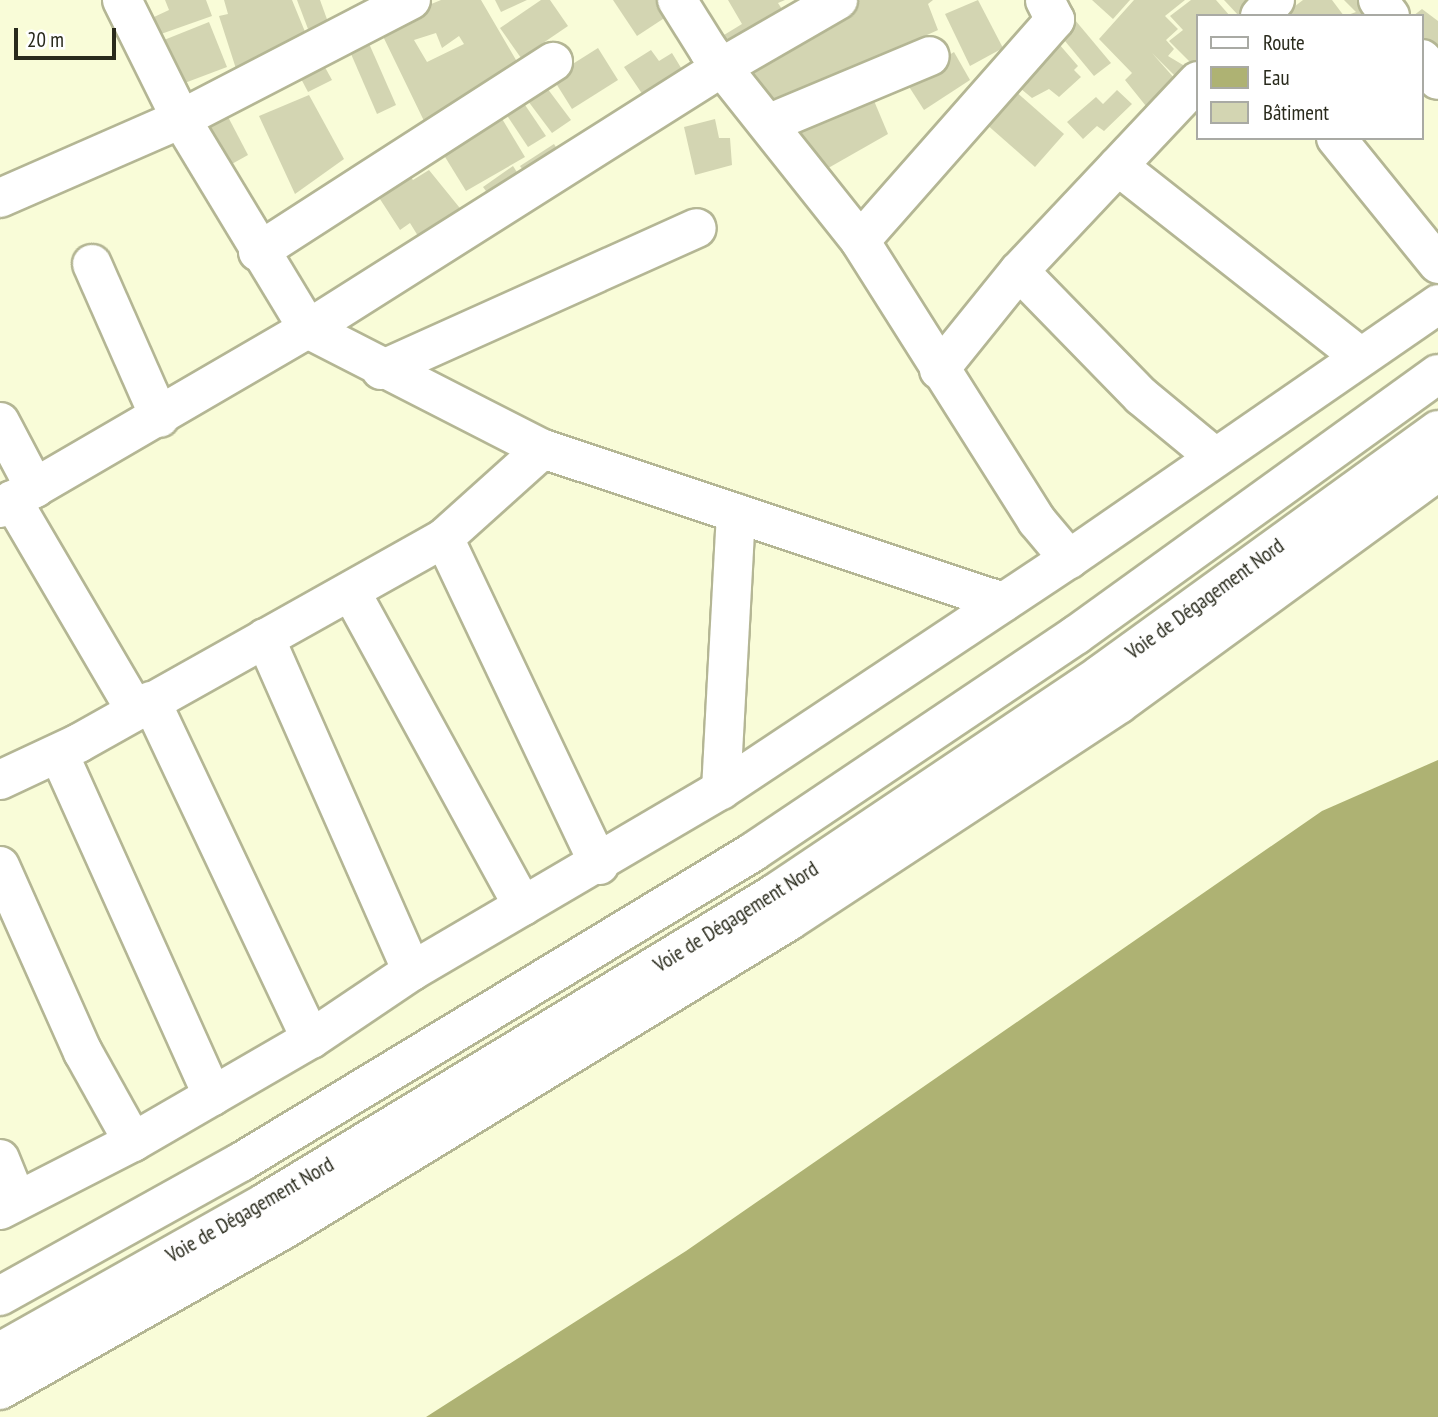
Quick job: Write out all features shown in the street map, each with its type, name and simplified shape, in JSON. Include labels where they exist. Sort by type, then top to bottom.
[{"type":"main road","points":[[122,0],[181,119],[258,252],[308,329],[382,370],[543,449],[1003,602]]},
{"type":"main road","points":[[15,499],[160,418],[308,329],[722,66],[838,0]]},
{"type":"main road","points":[[860,242],[1055,20],[1045,0]]},
{"type":"main road","points":[[1262,14],[1275,0]]},
{"type":"main road","points":[[0,198],[181,119],[403,2]]},
{"type":"main road","points":[[682,2],[722,66],[770,123],[860,242],[1037,521],[1069,559]]},
{"type":"main road","points":[[770,123],[930,56]]},
{"type":"main road","points":[[258,252],[553,62]]},
{"type":"main road","points":[[1424,62],[1438,79]]},
{"type":"main road","points":[[939,370],[1019,271],[1196,83]]},
{"type":"main road","points":[[1338,140],[1438,264]]},
{"type":"main road","points":[[1118,166],[1361,356]]},
{"type":"main road","points":[[382,370],[697,228]]},
{"type":"main road","points":[[92,264],[160,418]]},
{"type":"main road","points":[[1019,271],[1141,396],[1215,457]]},
{"type":"main road","points":[[0,1159],[9,1206],[133,1142],[311,1039],[412,971],[523,906],[600,865],[721,790],[1069,559],[1438,304]]},
{"type":"main road","points":[[0,1296],[241,1162],[753,852],[1076,635],[1438,374]]},
{"type":"main road","points":[[0,422],[15,499],[143,706],[311,1039]]},
{"type":"main road","name":"Voie de Dégagement Nord","points":[[0,1352],[267,1202],[762,901],[1101,674],[1438,430]]},
{"type":"main road","points":[[0,780],[59,754],[444,538],[543,449]]},
{"type":"main road","points":[[0,1390],[295,1223],[789,921],[1119,704],[1438,471]]},
{"type":"main road","points":[[721,790],[736,513]]},
{"type":"main road","points":[[444,538],[600,865]]},
{"type":"main road","points":[[351,592],[523,906]]},
{"type":"main road","points":[[265,638],[412,971]]},
{"type":"main road","points":[[59,754],[212,1096]]},
{"type":"main road","points":[[0,866],[83,1052],[133,1142]]},
{"type":"water","points":[[1438,760],[1438,1417],[426,1417],[686,1251],[1322,811]]},
{"type":"building","points":[[165,0],[206,0],[212,16],[161,34],[154,17],[169,10]]},
{"type":"building","points":[[224,0],[292,0],[308,39],[239,78],[219,16],[228,14]]},
{"type":"building","points":[[297,0],[320,0],[328,22],[308,29]]},
{"type":"building","points":[[441,0],[481,0],[523,72],[425,123],[378,26]],"holes":[[[436,33],[442,48],[459,36],[464,44],[427,62],[414,40]]]},
{"type":"building","points":[[495,0],[527,0],[501,12]]},
{"type":"building","points":[[541,0],[550,0],[568,26],[521,58],[500,28]]},
{"type":"building","points":[[613,0],[660,0],[669,15],[637,36]]},
{"type":"building","points":[[728,0],[785,0],[778,3],[787,17],[716,58],[700,33],[715,22],[724,35],[742,24]]},
{"type":"building","points":[[858,0],[933,0],[928,4],[938,30],[771,106],[747,69]]},
{"type":"building","points":[[978,0],[1003,48],[970,66],[945,14]]},
{"type":"building","points":[[1092,0],[1130,0],[1113,19]]},
{"type":"building","points":[[1134,0],[1185,0],[1165,16],[1178,29],[1166,40],[1174,49],[1168,56],[1196,73],[1196,76],[1185,86],[1152,53],[1183,88],[1154,116],[1125,80],[1132,73],[1099,39]]},
{"type":"building","points":[[1191,0],[1216,0],[1228,14],[1196,14],[1196,68],[1169,41],[1183,30],[1170,16]]},
{"type":"building","points":[[1224,0],[1270,0],[1256,14],[1237,14]]},
{"type":"building","points":[[1303,0],[1332,0],[1342,14],[1285,14]]},
{"type":"building","points":[[1344,0],[1372,0],[1373,14],[1350,14],[1356,12]]},
{"type":"building","points":[[1422,9],[1438,21],[1438,48],[1429,55],[1424,49],[1424,14],[1416,14]]},
{"type":"building","points":[[1075,20],[1111,63],[1094,76],[1055,29]]},
{"type":"building","points":[[209,22],[227,67],[182,84],[159,42]]},
{"type":"building","points":[[1052,36],[1078,66],[1074,70],[1081,77],[1059,97],[1049,89],[1032,98],[1014,83]]},
{"type":"building","points":[[367,39],[396,105],[377,114],[348,47]]},
{"type":"building","points":[[598,48],[618,80],[572,109],[552,77]]},
{"type":"building","points":[[651,50],[659,61],[672,53],[686,76],[647,101],[624,67]]},
{"type":"building","points":[[954,52],[970,80],[924,110],[906,82]]},
{"type":"building","points":[[321,60],[332,80],[308,92],[298,73]]},
{"type":"building","points":[[1006,83],[1064,134],[1035,167],[977,116]]},
{"type":"building","points":[[544,84],[571,120],[552,133],[525,97]]},
{"type":"building","points":[[1117,90],[1132,104],[1104,131],[1097,126],[1083,139],[1067,122],[1096,97],[1103,104]]},
{"type":"building","points":[[309,95],[344,159],[295,194],[259,116]]},
{"type":"building","points":[[872,96],[888,134],[816,175],[790,138]]},
{"type":"building","points":[[521,99],[546,136],[528,147],[504,111]]},
{"type":"building","points":[[226,113],[248,155],[230,165],[207,123]]},
{"type":"building","points":[[501,117],[525,157],[466,191],[442,152]]},
{"type":"building","points":[[715,119],[719,138],[730,138],[732,165],[695,175],[684,127]]},
{"type":"building","points":[[554,144],[565,162],[532,183],[520,166]]},
{"type":"building","points":[[513,166],[524,183],[495,203],[483,187]]},
{"type":"building","points":[[429,170],[472,223],[458,233],[447,216],[418,236],[410,223],[400,230],[378,196],[409,175],[413,180]]}]
